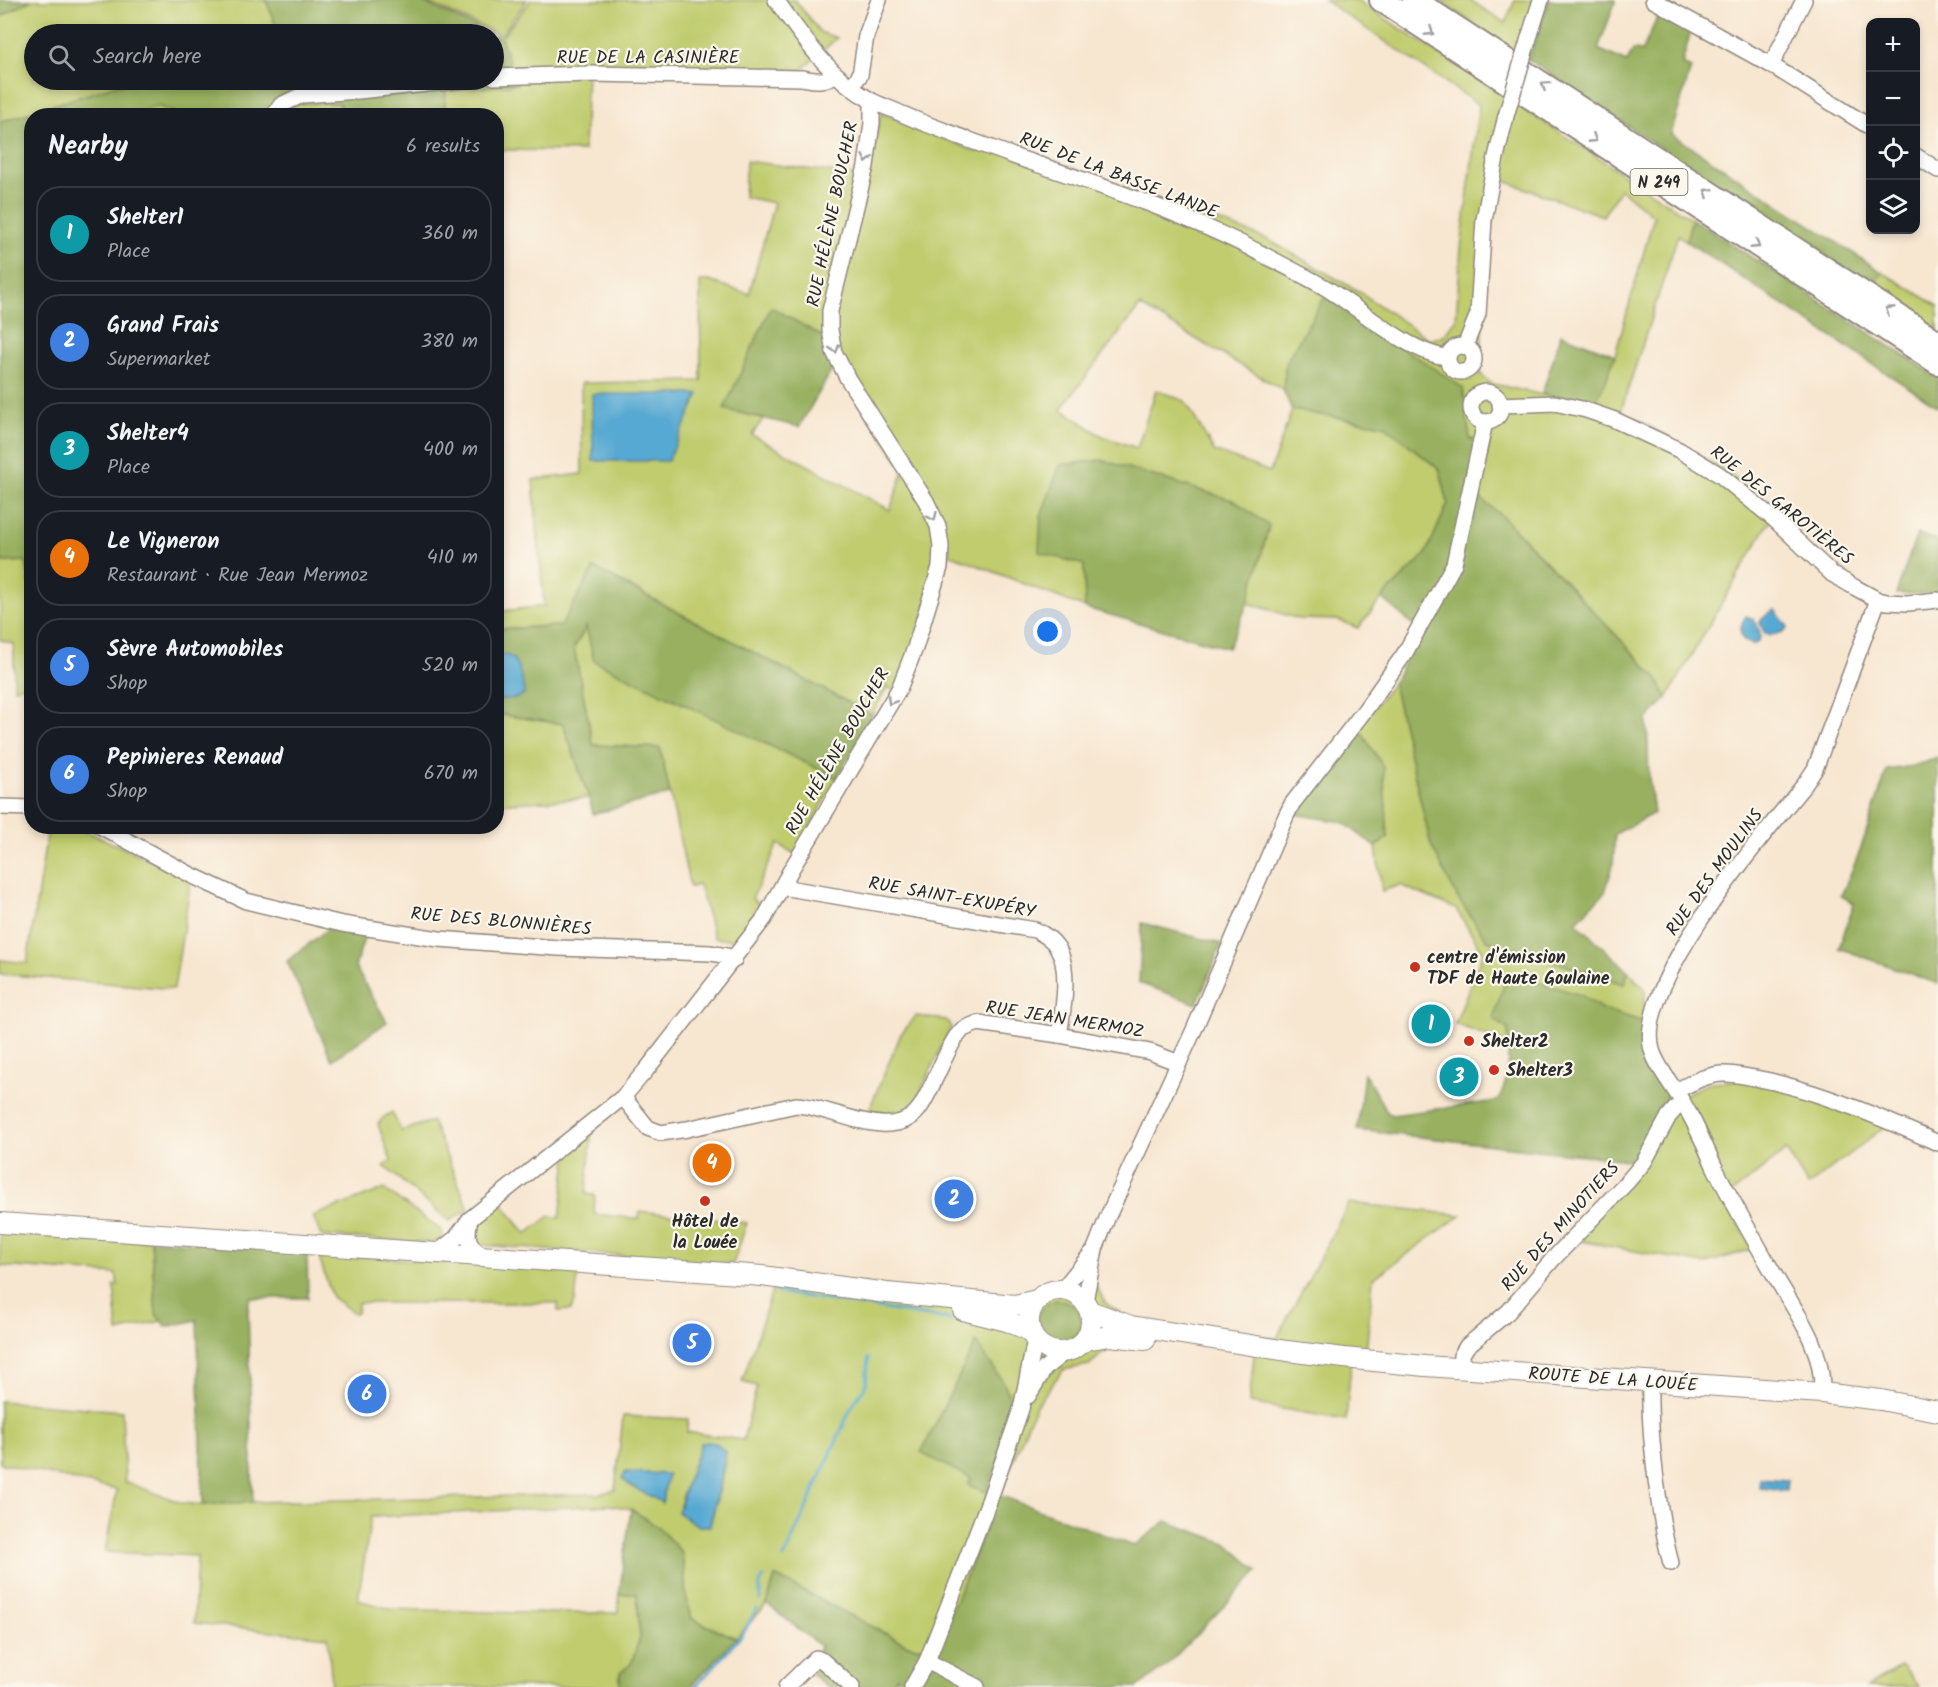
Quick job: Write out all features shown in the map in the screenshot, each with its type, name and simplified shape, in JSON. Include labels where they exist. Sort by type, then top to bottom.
[{"type":"highway","name":"N 249","points":[[1381,0],[1938,363]]},
{"type":"highway","name":"N 249","points":[[1414,0],[1938,342]]},
{"type":"main road","points":[[0,1223],[722,1272],[887,1293],[1015,1305],[1037,1300],[1053,1291],[1062,1290],[1071,1292],[1087,1306],[1091,1326],[1085,1340],[1073,1350],[1065,1352],[1048,1350],[1033,1336],[1007,1321],[887,1293]]},
{"type":"main road","points":[[1033,1336],[1029,1315],[1037,1300]]},
{"type":"main road","name":"ROUTE DE LA LOUÉE","points":[[1087,1306],[1131,1326],[1287,1351]]},
{"type":"main road","name":"ROUTE DE LA LOUÉE","points":[[1085,1340],[1110,1336],[1460,1369],[1822,1393],[1881,1400],[1938,1411]]},
{"type":"street","name":"RUE DE LA BASSE LANDE","points":[[769,0],[788,19]]},
{"type":"street","name":"RUE DE LA BASSE LANDE","points":[[776,0],[820,60],[851,87],[872,101],[939,130],[1205,226],[1326,288],[1419,349],[1436,356],[1447,357]]},
{"type":"street","points":[[851,87],[860,75],[866,36],[879,0]]},
{"type":"street","points":[[1465,346],[1478,314],[1484,220],[1496,157],[1527,41],[1541,0]]},
{"type":"street","points":[[1653,0],[1771,64],[1868,126]]},
{"type":"street","points":[[1771,64],[1804,0]]},
{"type":"street","points":[[802,78],[812,72],[820,60]]},
{"type":"street","name":"RUE DE LA CASINIÈRE","points":[[504,77],[590,74],[824,80],[835,74]]},
{"type":"street","points":[[279,108],[302,94],[368,90]]},
{"type":"street","name":"RUE HÉLÈNE BOUCHER","points":[[438,1252],[456,1238],[470,1219],[623,1097],[734,960],[764,919],[831,801],[899,689],[915,648],[939,567],[941,546],[938,526],[926,501],[848,379],[834,351],[830,330],[830,311],[866,166],[872,123],[872,101]]},
{"type":"street","points":[[1920,159],[1938,170]]},
{"type":"street","points":[[1465,346],[1454,348],[1447,357],[1449,366],[1455,372],[1468,369]]},
{"type":"street","points":[[1465,346],[1473,355],[1468,369],[1480,394]]},
{"type":"street","points":[[1480,394],[1497,397],[1500,405],[1498,415],[1485,422],[1480,421],[1473,414],[1471,405],[1480,394]]},
{"type":"street","name":"RUE DES GAROTIÈRES","points":[[1500,405],[1555,403],[1615,420],[1679,450],[1720,475],[1774,520],[1832,574],[1878,600],[1908,603],[1938,600]]},
{"type":"street","points":[[1087,1306],[1095,1249],[1108,1216],[1179,1063],[1292,804],[1365,710],[1405,653],[1454,564],[1485,422]]},
{"type":"street","name":"RUE DES MOULINS","points":[[1822,1393],[1822,1371],[1808,1331],[1737,1209],[1680,1097],[1656,1061],[1652,1049],[1651,1023],[1664,986],[1695,926],[1815,768],[1878,600]]},
{"type":"street","points":[[0,807],[24,808]]},
{"type":"street","name":"RUE DES BLONNIÈRES","points":[[115,834],[246,901],[342,924],[439,939],[558,948],[711,953],[734,960]]},
{"type":"street","name":"RUE SAINT-EXUPÉRY","points":[[782,887],[1035,930],[1048,937],[1058,947],[1064,962],[1065,990],[1059,1035]]},
{"type":"street","name":"RUE JEAN MERMOZ","points":[[623,1097],[648,1128],[661,1133],[796,1105],[810,1105],[880,1125],[895,1124],[909,1119],[920,1108],[949,1048],[963,1029],[978,1023],[1150,1052],[1179,1063]]},
{"type":"street","points":[[1680,1097],[1697,1080],[1712,1075],[1746,1077],[1835,1100],[1938,1143]]},
{"type":"street","name":"RUE DES MINOTIERS","points":[[1460,1369],[1461,1356],[1467,1346],[1508,1312],[1553,1259],[1629,1182],[1644,1162],[1669,1116],[1676,1108],[1680,1097]]},
{"type":"street","points":[[470,1219],[467,1235],[469,1242],[483,1255]]},
{"type":"street","points":[[1062,1290],[1095,1249]]},
{"type":"street","points":[[912,1687],[927,1661],[989,1501],[1021,1409],[1033,1336]]},
{"type":"street","points":[[1021,1409],[1045,1368],[1065,1352]]},
{"type":"street","points":[[1650,1381],[1653,1454],[1664,1537],[1671,1563]]},
{"type":"street","points":[[786,1687],[816,1658],[823,1661],[852,1687]]},
{"type":"street","points":[[927,1661],[976,1687]]},
{"type":"green space","points":[[0,0],[31,0],[0,17]]},
{"type":"green space","points":[[31,0],[266,0],[275,24],[24,24],[24,90],[101,90],[44,108],[24,108],[24,114],[0,122],[0,17]]},
{"type":"green space","points":[[266,0],[418,0],[470,24],[275,24]]},
{"type":"green space","points":[[422,0],[527,0],[504,31],[504,24],[476,24]]},
{"type":"green space","points":[[531,0],[795,0],[820,32],[837,38],[798,73],[587,71],[584,151],[504,150],[504,108],[445,108],[446,90],[504,90],[504,85],[516,84],[504,47],[504,34]]},
{"type":"green space","points":[[1324,0],[1357,0],[1692,219],[1686,241],[1678,235],[1620,414],[1635,418],[1732,474],[1775,516],[1768,524],[1667,698],[1656,677],[1506,520],[1477,496],[1489,444],[1470,439],[1286,362],[1283,390],[1140,306],[1061,409],[1102,436],[1137,448],[1156,390],[1185,401],[1214,451],[1270,472],[1292,410],[1384,425],[1440,470],[1448,503],[1426,554],[1382,598],[1358,628],[1338,620],[1299,619],[1248,603],[1269,525],[1084,565],[1085,608],[949,554],[903,695],[887,687],[872,715],[594,568],[561,626],[504,629],[504,611],[544,606],[533,480],[582,474],[581,383],[701,381],[700,281],[709,281],[749,294],[774,203],[744,197],[746,161],[868,177],[881,113],[977,152],[985,136],[1267,239],[1358,291],[1430,340],[1444,335],[1456,320],[1461,248],[1479,105]],"holes":[[[1499,179],[1603,216],[1620,189],[1654,216],[1615,355],[1606,381],[1593,406],[1493,384],[1484,378],[1480,371],[1488,246]],[[835,365],[904,470],[890,510],[752,435],[763,419],[725,409]]]},
{"type":"green space","points":[[1438,0],[1470,0],[1505,23],[1515,0],[1549,0],[1529,60]]},
{"type":"green space","points":[[1549,0],[1616,0],[1598,49],[1627,62],[1633,50],[1642,51],[1659,14],[1691,30],[1682,64],[1691,68],[1671,134],[1882,272],[1872,286],[1529,60]]},
{"type":"green space","points":[[504,47],[517,84],[504,85]]},
{"type":"green space","points":[[101,90],[446,90],[445,108],[340,108],[339,103],[276,104],[273,108],[163,108],[158,106],[152,108],[44,108]]},
{"type":"green space","points":[[340,103],[341,108],[273,108],[275,104]]},
{"type":"green space","points":[[24,114],[24,561],[3,562],[0,557],[0,122]]},
{"type":"green space","points":[[1692,219],[1938,377],[1938,407],[1686,241]]},
{"type":"green space","points":[[1882,272],[1938,306],[1938,330],[1872,286]]},
{"type":"green space","points":[[1325,296],[1463,388],[1470,439],[1489,443],[1478,496],[1506,520],[1656,677],[1667,698],[1647,719],[1649,778],[1654,813],[1615,834],[1613,865],[1605,892],[1576,922],[1628,971],[1624,984],[1487,940],[1457,897],[1431,845],[1393,683],[1421,632],[1382,598],[1426,554],[1448,503],[1440,470],[1384,425],[1292,410],[1283,390],[1286,362]]},
{"type":"green space","points":[[771,307],[827,339],[835,365],[799,427],[724,409]]},
{"type":"green space","points":[[1561,334],[1615,355],[1606,381],[1593,406],[1542,394]]},
{"type":"green space","points":[[1102,460],[1235,501],[1269,526],[1248,603],[1228,648],[1085,608],[1084,565],[1039,552],[1041,516],[1060,465]]},
{"type":"green space","points":[[1917,534],[1938,540],[1938,593],[1896,594]]},
{"type":"green space","points":[[0,557],[4,562],[24,561],[24,685],[14,688],[14,644],[0,640]]},
{"type":"green space","points":[[594,568],[872,715],[837,778],[594,661],[586,627],[574,648],[593,745],[660,748],[670,794],[593,814],[563,724],[504,715],[504,629],[561,626]]},
{"type":"green space","points":[[587,626],[594,661],[837,778],[795,854],[778,844],[752,899],[761,905],[735,940],[714,938],[699,885],[690,887],[660,748],[593,745],[574,648]]},
{"type":"green space","points":[[1393,683],[1431,845],[1487,940],[1624,984],[1628,971],[1645,989],[1644,1022],[1602,1009],[1581,995],[1508,1030],[1509,1044],[1455,1024],[1483,952],[1456,909],[1400,885],[1382,891],[1376,847],[1388,837],[1358,727]]},
{"type":"green space","points":[[504,715],[563,724],[589,798],[504,804]]},
{"type":"green space","points":[[1358,727],[1383,766],[1388,837],[1376,847],[1343,822],[1294,814]]},
{"type":"green space","points":[[1938,758],[1938,984],[1839,948],[1854,903],[1841,896],[1860,851],[1887,770],[1913,766]]},
{"type":"green space","points":[[47,834],[92,834],[191,879],[174,989],[0,974],[0,960],[27,963]]},
{"type":"green space","points":[[1142,923],[1222,944],[1197,1004],[1139,983]]},
{"type":"green space","points":[[328,929],[365,935],[355,967],[387,1022],[332,1060],[287,961]]},
{"type":"green space","points":[[1508,973],[1581,995],[1602,1009],[1644,1022],[1644,1052],[1666,1089],[1666,1097],[1636,1161],[1357,1130],[1364,1073],[1387,1112],[1392,1115],[1497,1101],[1506,1078],[1508,1030],[1493,1018]]},
{"type":"green space","points":[[916,1016],[946,1020],[951,1027],[915,1103],[899,1114],[881,1115],[868,1112],[901,1034]]},
{"type":"green space","points":[[1745,1080],[1799,1091],[1888,1124],[1808,1186],[1786,1150],[1725,1199],[1752,1249],[1704,1264],[1582,1241],[1579,1224],[1636,1161],[1666,1097],[1685,1094],[1712,1082]]},
{"type":"green space","points":[[392,1112],[401,1131],[432,1121],[469,1209],[449,1221],[384,1166],[391,1161],[378,1124]]},
{"type":"green space","points":[[592,1132],[586,1194],[595,1195],[594,1214],[639,1219],[640,1211],[747,1223],[733,1264],[480,1245],[475,1237],[477,1221],[502,1203],[526,1234],[550,1216],[560,1218],[568,1150]]},
{"type":"green space","points":[[384,1189],[442,1231],[443,1240],[432,1243],[321,1236],[313,1216]]},
{"type":"green space","points":[[1349,1203],[1461,1215],[1373,1279],[1366,1353],[1352,1352],[1346,1420],[1249,1403],[1256,1337],[1277,1338]]},
{"type":"green space","points":[[0,1234],[151,1240],[156,1313],[161,1321],[118,1332],[114,1285],[118,1285],[116,1274],[0,1266]]},
{"type":"green space","points":[[151,1240],[307,1250],[308,1298],[250,1298],[248,1306],[253,1502],[203,1505],[197,1320],[166,1327],[156,1314]]},
{"type":"green space","points":[[321,1253],[578,1273],[575,1302],[571,1310],[558,1311],[558,1303],[358,1303],[357,1313],[354,1313],[332,1297],[320,1261]]},
{"type":"green space","points":[[778,1273],[1019,1304],[1053,1285],[1097,1287],[1105,1303],[1134,1322],[1089,1365],[1063,1370],[1035,1407],[935,1651],[908,1645],[775,1576],[767,1604],[736,1638],[692,1619],[686,1596],[682,1553],[658,1527],[631,1509],[610,1505],[371,1517],[358,1600],[391,1609],[618,1613],[619,1595],[637,1593],[640,1638],[631,1664],[620,1673],[620,1687],[332,1687],[328,1637],[194,1623],[197,1556],[105,1552],[117,1490],[0,1463],[0,1401],[122,1411],[125,1482],[182,1503],[203,1505],[598,1494],[615,1490],[623,1416],[688,1419],[687,1432],[743,1440],[757,1386],[742,1382]],"holes":[[[701,1443],[726,1452],[721,1484],[710,1526],[699,1526],[681,1498]]]},
{"type":"green space","points":[[1059,1300],[1074,1307],[1081,1322],[1074,1337],[1059,1344],[1044,1337],[1037,1322],[1044,1307]]},
{"type":"green space","points":[[976,1342],[1004,1383],[1017,1413],[986,1492],[968,1485],[971,1478],[921,1453]]},
{"type":"green space","points":[[999,1495],[1134,1546],[1166,1521],[1226,1543],[1258,1571],[1165,1667],[1137,1687],[915,1687],[897,1677],[890,1687],[828,1687],[811,1674],[820,1646],[767,1604],[775,1576],[907,1645],[935,1651]]},
{"type":"green space","points":[[631,1509],[658,1527],[682,1553],[686,1596],[692,1619],[736,1638],[690,1687],[620,1687],[620,1673],[631,1664],[640,1638],[637,1593],[619,1595]]},
{"type":"green space","points":[[1901,1666],[1920,1687],[1867,1687]]},
{"type":"water","points":[[592,394],[699,394],[668,461],[593,461]]},
{"type":"water","points":[[1773,610],[1788,627],[1777,634],[1765,634],[1761,620]]},
{"type":"water","points":[[1746,616],[1753,619],[1759,630],[1759,641],[1755,644],[1742,638],[1741,630]]},
{"type":"water","points":[[504,655],[511,657],[519,669],[524,694],[517,698],[504,699]]},
{"type":"water","points":[[701,1443],[717,1444],[726,1452],[710,1526],[699,1526],[678,1513]]},
{"type":"water","points":[[626,1472],[668,1474],[662,1503],[625,1482],[622,1478]]},
{"type":"water","points":[[1760,1478],[1787,1480],[1786,1490],[1759,1488]]},
{"type":"waterway","points":[[777,1292],[978,1324]]},
{"type":"waterway","points":[[784,1558],[851,1408],[866,1385],[868,1358]]},
{"type":"waterway","points":[[760,1600],[760,1583],[764,1577]]},
{"type":"waterway","points":[[695,1687],[742,1635],[757,1609]]},
{"type":"place","name":"centre d'émission TDF de Haute Goulaine","points":[[1415,967]]},
{"type":"place","name":"Shelter1","points":[[1431,1024]]},
{"type":"place","name":"Shelter2","points":[[1469,1041]]},
{"type":"place","name":"Shelter3","points":[[1494,1070]]},
{"type":"place","name":"Shelter4","points":[[1459,1077]]},
{"type":"place","name":"Le Vigneron","points":[[712,1163]]},
{"type":"place","name":"Grand Frais","points":[[954,1199]]},
{"type":"place","name":"Hôtel de la Louée","points":[[705,1201]]},
{"type":"place","name":"Sèvre Automobiles","points":[[692,1343]]},
{"type":"place","name":"Pepinieres Renaud","points":[[367,1394]]}]
